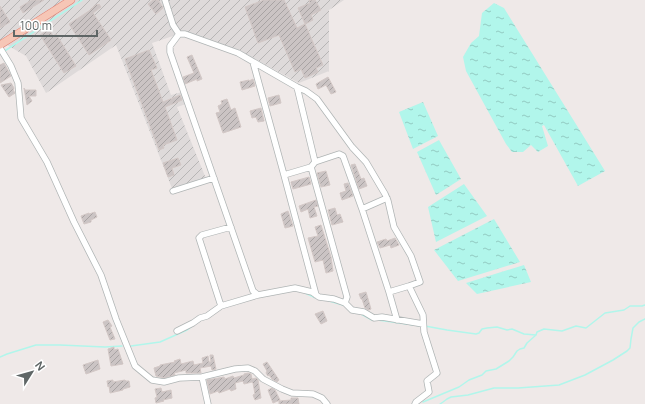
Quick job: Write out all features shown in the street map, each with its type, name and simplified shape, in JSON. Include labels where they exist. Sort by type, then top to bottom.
[{"type":"main road","points":[[0,48],[71,0]]},
{"type":"street","points":[[165,0],[173,25],[179,34]]},
{"type":"street","points":[[179,34],[185,34],[238,53],[317,98],[352,147],[366,162],[387,198],[394,227],[411,256],[420,282],[389,292]]},
{"type":"street","points":[[179,34],[170,46],[170,52],[253,291],[258,296]]},
{"type":"street","points":[[0,48],[11,66],[18,83],[21,118],[47,162],[74,222],[101,275],[116,319],[135,366],[152,380],[164,382],[178,378],[202,377],[235,369],[248,368],[255,371],[263,379],[282,389],[292,392],[313,394],[322,398],[327,404]]},
{"type":"street","points":[[253,62],[316,295]]},
{"type":"street","points":[[297,87],[313,165],[347,297],[345,303]]},
{"type":"street","points":[[284,174],[313,165],[339,154],[343,156],[362,209],[397,320]]},
{"type":"street","points":[[173,191],[214,178]]},
{"type":"street","points":[[362,209],[387,198]]},
{"type":"street","points":[[221,306],[199,238],[202,235],[231,227]]},
{"type":"street","points":[[409,286],[423,315],[424,332],[437,373],[427,381],[429,392],[415,404]]},
{"type":"street","points":[[177,331],[200,318],[207,316],[221,306],[295,288],[312,292],[319,297],[334,299],[345,303],[352,310],[364,312],[374,318],[382,317],[423,324]]},
{"type":"street","points":[[202,377],[208,404]]},
{"type":"shaded area","points":[[0,0],[344,0],[329,10],[329,71],[299,83],[239,50],[179,34],[152,43],[171,95],[182,92],[186,104],[177,107],[207,181],[173,191],[116,45],[46,93],[26,56],[0,41]]},
{"type":"water","points":[[494,3],[504,8],[605,171],[578,186],[544,125],[542,126],[548,146],[538,152],[531,145],[523,152],[512,152],[506,144],[466,71],[463,57],[471,43],[479,36],[482,13]]},
{"type":"water","points":[[423,102],[438,136],[413,149],[399,112]]},
{"type":"water","points":[[439,140],[461,179],[436,195],[417,152]]},
{"type":"water","points":[[464,184],[487,216],[436,242],[428,207]]},
{"type":"water","points":[[494,219],[520,262],[458,281],[434,250]]},
{"type":"water","points":[[524,265],[531,282],[477,294],[466,283]]},
{"type":"building","points":[[32,0],[44,0],[23,13],[20,7]]},
{"type":"building","points":[[153,0],[158,0],[163,8],[156,14],[148,4]]},
{"type":"building","points":[[264,0],[284,0],[297,28],[305,24],[323,65],[316,68],[318,72],[305,78],[301,69],[295,72],[279,35],[258,43],[245,7]]},
{"type":"building","points":[[309,0],[315,0],[321,10],[311,15],[313,20],[305,24],[298,8],[310,3]]},
{"type":"building","points":[[97,4],[101,7],[93,13],[111,40],[89,55],[69,24]]},
{"type":"building","points":[[0,6],[10,22],[0,28]]},
{"type":"building","points":[[49,29],[53,36],[56,34],[76,66],[64,73],[40,35]]},
{"type":"building","points":[[149,50],[157,68],[151,70],[163,102],[180,95],[182,100],[165,107],[177,140],[163,145],[164,148],[159,150],[125,59]]},
{"type":"building","points":[[192,55],[202,79],[197,81],[197,79],[185,84],[183,77],[194,73],[187,57]]},
{"type":"building","points":[[4,63],[11,76],[0,83],[0,65]]},
{"type":"building","points":[[328,77],[336,92],[331,94],[326,85],[318,89],[316,84]]},
{"type":"building","points":[[253,79],[255,86],[242,90],[240,82]]},
{"type":"building","points":[[11,83],[15,93],[9,97],[1,85]]},
{"type":"building","points":[[24,88],[25,90],[36,90],[36,96],[29,96],[32,101],[27,105]]},
{"type":"building","points":[[279,95],[281,103],[270,106],[268,98]]},
{"type":"building","points":[[227,99],[231,110],[235,108],[241,127],[223,133],[216,113],[220,112],[218,106],[222,104],[221,101]]},
{"type":"building","points":[[261,108],[264,121],[258,122],[256,117],[252,118],[250,111]]},
{"type":"building","points":[[178,158],[181,165],[172,168],[174,175],[168,177],[163,163]]},
{"type":"building","points":[[355,164],[361,179],[364,178],[367,186],[359,189],[351,165]]},
{"type":"building","points":[[326,171],[330,185],[321,187],[317,173]]},
{"type":"building","points":[[309,177],[311,184],[293,189],[291,182]]},
{"type":"building","points":[[348,183],[353,196],[342,200],[340,193],[346,191],[344,184]]},
{"type":"building","points":[[316,200],[318,206],[314,207],[317,216],[310,218],[308,209],[301,212],[299,206]]},
{"type":"building","points":[[335,208],[337,215],[340,214],[343,222],[332,225],[328,210]]},
{"type":"building","points":[[288,211],[293,226],[285,228],[281,214]]},
{"type":"building","points":[[95,212],[97,217],[91,220],[91,222],[84,224],[81,216]]},
{"type":"building","points":[[321,225],[331,257],[333,271],[326,273],[323,260],[315,262],[308,238],[318,236],[315,227]]},
{"type":"building","points":[[395,238],[399,245],[391,248],[390,245],[380,248],[377,242],[386,239],[387,241]]},
{"type":"building","points":[[366,292],[371,309],[369,310],[365,308],[359,294]]},
{"type":"building","points":[[323,311],[327,321],[321,324],[315,314]]},
{"type":"building","points":[[108,320],[112,326],[110,327],[115,339],[110,340],[103,322]]},
{"type":"building","points":[[114,347],[114,350],[118,349],[123,364],[111,366],[108,349]]},
{"type":"building","points":[[210,355],[213,355],[216,369],[212,370],[211,366],[200,368],[201,373],[186,373],[186,370],[174,373],[175,375],[164,378],[156,376],[154,368],[160,365],[175,362],[174,361],[180,359],[181,364],[193,361],[194,365],[203,363],[202,358],[208,356],[209,362],[211,362]]},
{"type":"building","points":[[98,360],[100,369],[86,374],[83,365]]},
{"type":"building","points":[[267,362],[279,380],[277,382],[266,373],[267,371],[263,364]]},
{"type":"building","points":[[248,373],[251,374],[252,379],[256,378],[258,380],[261,398],[255,400],[253,395],[255,394],[253,383],[244,384],[243,381],[235,383],[236,389],[231,391],[230,389],[219,393],[218,391],[210,394],[207,380],[224,377],[225,379],[233,376],[234,378]]},
{"type":"building","points":[[113,380],[113,382],[125,380],[129,381],[130,387],[110,393],[107,381]]},
{"type":"building","points":[[161,388],[162,392],[171,390],[172,398],[156,403],[155,398],[157,397],[155,389]]},
{"type":"building","points":[[272,388],[275,390],[280,400],[273,403],[268,390]]},
{"type":"building","points":[[291,398],[298,398],[299,404],[279,404],[279,401],[291,400]]},
{"type":"waterway","points":[[0,54],[82,0]]},
{"type":"waterway","points":[[305,293],[316,298]]},
{"type":"waterway","points":[[329,301],[343,305]]},
{"type":"waterway","points":[[425,326],[476,334],[482,329],[497,327],[507,330],[512,329],[524,334],[536,335],[537,332],[544,329],[562,331],[576,326],[586,328],[605,313],[624,310],[630,306],[645,305]]},
{"type":"waterway","points":[[361,314],[372,320]]},
{"type":"waterway","points":[[440,404],[451,397],[468,395],[494,388],[559,385],[585,375],[627,351],[630,348],[633,328],[645,319]]},
{"type":"waterway","points":[[378,320],[421,326]]},
{"type":"waterway","points":[[131,346],[160,342],[191,327]]},
{"type":"waterway","points":[[423,402],[459,387],[469,380],[482,375],[486,371],[496,369],[509,361],[517,351],[524,348],[536,335]]},
{"type":"waterway","points":[[0,357],[36,345],[122,346]]}]
